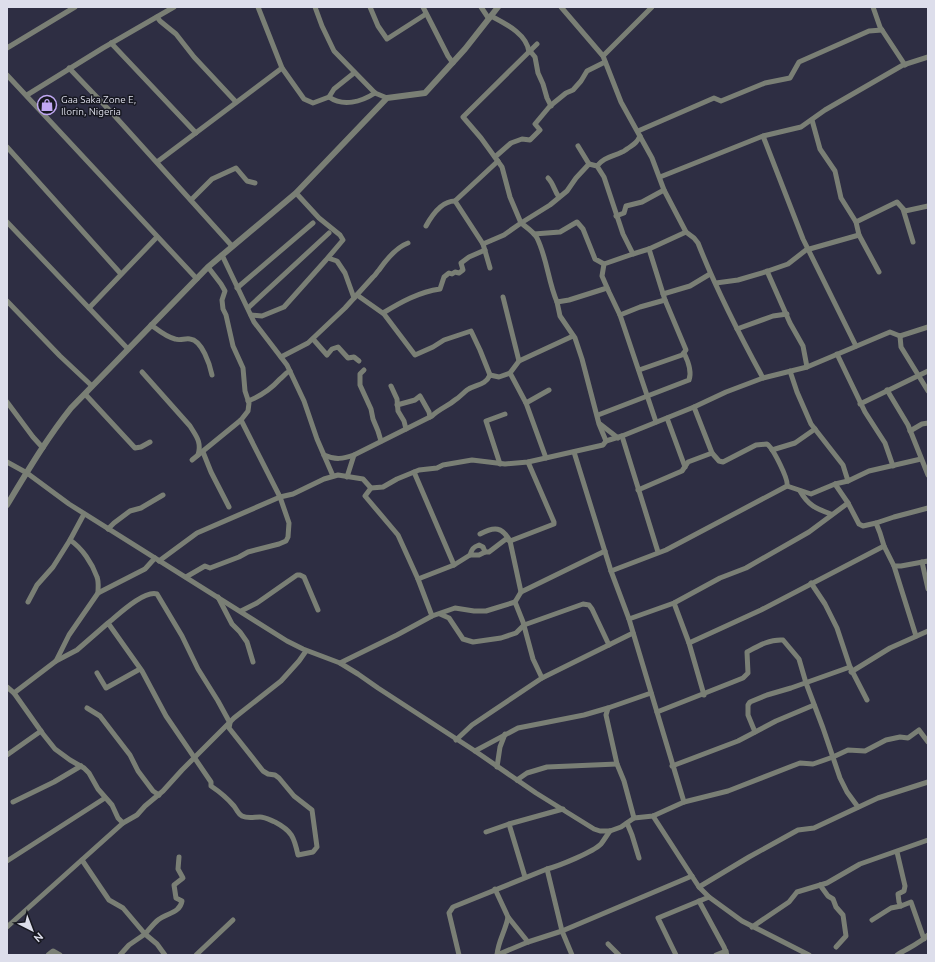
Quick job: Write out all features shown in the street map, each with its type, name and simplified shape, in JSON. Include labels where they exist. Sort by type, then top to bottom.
[{"type":"street","points":[[7,48],[74,7]]},
{"type":"street","points":[[27,95],[69,68],[174,7]]},
{"type":"street","points":[[258,7],[282,68],[304,99],[313,104],[329,97],[334,89],[354,73]]},
{"type":"street","points":[[315,7],[322,26],[334,50],[354,73],[375,93],[387,98],[425,93],[453,63],[498,7]]},
{"type":"street","points":[[370,7],[378,26],[387,39],[426,14]]},
{"type":"street","points":[[423,7],[453,63]]},
{"type":"street","points":[[481,7],[490,18],[502,22],[524,39],[529,52],[535,57],[538,73],[543,84],[546,98],[551,106]]},
{"type":"street","points":[[560,7],[603,56],[621,102],[652,158],[664,190],[686,232],[690,234],[698,243],[710,274],[716,283],[737,329],[763,378]]},
{"type":"street","points":[[603,56],[652,7]]},
{"type":"street","points":[[873,7],[880,27],[905,65]]},
{"type":"street","points":[[157,17],[176,34],[194,57],[236,102]]},
{"type":"street","points":[[597,166],[601,160],[633,146],[639,133],[714,98],[721,101],[765,83],[790,78],[799,62],[869,31],[882,30]]},
{"type":"street","points":[[111,43],[196,133]]},
{"type":"street","points":[[537,44],[463,117],[502,166],[510,197],[521,223],[536,237],[546,264],[551,288],[557,302],[560,316],[573,336],[582,359],[606,441]]},
{"type":"street","points":[[660,177],[763,136],[801,127],[825,110],[905,65],[928,57]]},
{"type":"street","points":[[426,226],[433,215],[443,205],[450,201],[455,201],[511,143],[522,139],[530,140],[540,130],[535,124],[544,112],[566,93],[573,90],[587,71],[605,62]]},
{"type":"street","points":[[69,68],[157,162],[232,246]]},
{"type":"street","points":[[157,162],[282,68]]},
{"type":"street","points":[[7,75],[196,279]]},
{"type":"street","points":[[329,97],[342,102],[354,102],[368,98],[375,93]]},
{"type":"street","points":[[7,505],[60,422],[92,386],[208,267],[296,193],[387,98]]},
{"type":"street","points":[[812,120],[820,149],[835,171],[841,198],[856,222],[858,235],[879,272]]},
{"type":"street","points":[[763,136],[803,239],[856,346]]},
{"type":"street","points":[[578,146],[590,164],[597,166],[604,177],[616,216],[633,254]]},
{"type":"street","points":[[7,147],[121,274]]},
{"type":"street","points":[[483,244],[504,235],[550,205],[567,191],[576,178],[590,164]]},
{"type":"street","points":[[191,200],[212,179],[236,168],[247,181],[255,183]]},
{"type":"street","points":[[548,178],[552,182],[559,198]]},
{"type":"street","points":[[616,216],[624,213],[626,206],[642,202],[664,190]]},
{"type":"street","points":[[251,315],[262,316],[284,307],[343,240],[340,235],[319,218],[296,193]]},
{"type":"street","points":[[455,201],[483,244],[490,268]]},
{"type":"street","points":[[856,222],[897,202],[905,212],[928,206]]},
{"type":"street","points":[[903,209],[913,242]]},
{"type":"street","points":[[7,222],[128,349]]},
{"type":"street","points":[[534,234],[560,232],[577,222],[583,229],[595,259],[604,264],[649,249],[686,232]]},
{"type":"street","points":[[237,288],[313,223]]},
{"type":"street","points":[[248,308],[329,233]]},
{"type":"street","points":[[716,283],[738,280],[788,264],[808,249],[858,235]]},
{"type":"street","points":[[89,308],[157,237]]},
{"type":"street","points":[[281,357],[313,339],[376,275],[378,270],[389,258],[402,245],[408,243]]},
{"type":"street","points":[[598,415],[688,380],[690,377],[690,370],[684,353],[686,350],[665,300],[649,249]]},
{"type":"street","points":[[383,313],[412,296],[440,289],[444,277],[455,272],[459,273],[463,270],[462,263],[469,257],[485,250]]},
{"type":"street","points":[[222,255],[251,315],[290,371],[304,401],[324,455],[334,476]]},
{"type":"street","points":[[328,258],[337,262],[345,273],[356,296],[383,313],[415,355],[444,340],[471,331],[490,375]]},
{"type":"street","points":[[604,264],[602,276],[620,315],[656,422]]},
{"type":"street","points":[[192,460],[241,420],[248,411],[243,368],[233,346],[226,315],[223,309],[222,300],[225,291],[208,267]]},
{"type":"street","points":[[767,271],[803,346],[807,367]]},
{"type":"street","points":[[663,294],[690,286],[710,274]]},
{"type":"street","points":[[557,302],[569,300],[607,288]]},
{"type":"street","points":[[503,297],[519,361]]},
{"type":"street","points":[[620,315],[665,300]]},
{"type":"street","points":[[7,301],[60,356],[92,386]]},
{"type":"street","points":[[737,329],[773,316],[787,314]]},
{"type":"street","points":[[151,325],[165,336],[175,340],[191,339],[195,342],[207,357],[212,375]]},
{"type":"street","points":[[432,616],[418,579],[398,535],[365,496],[371,488],[383,487],[414,472],[428,468],[437,468],[443,465],[472,460],[500,464],[528,462],[603,445],[606,441],[620,437],[763,378],[790,370],[807,367],[890,332],[900,336],[928,327]]},
{"type":"street","points":[[490,375],[499,377],[510,373],[519,361],[573,336]]},
{"type":"street","points":[[900,336],[901,347],[928,391]]},
{"type":"street","points":[[313,339],[327,355],[332,349],[338,347],[348,358],[354,357],[359,361]]},
{"type":"street","points":[[639,370],[684,353]]},
{"type":"street","points":[[837,354],[860,404],[885,443],[893,466]]},
{"type":"street","points":[[364,370],[360,374],[360,385],[371,409],[381,441]]},
{"type":"street","points":[[790,370],[805,414],[842,465],[848,481]]},
{"type":"street","points":[[248,401],[266,392],[285,373],[290,371]]},
{"type":"street","points":[[860,404],[928,371]]},
{"type":"street","points":[[142,372],[190,426],[198,440],[200,448],[197,456]]},
{"type":"street","points":[[510,373],[526,403],[546,458]]},
{"type":"street","points":[[324,455],[338,459],[354,455],[430,417],[467,390],[483,384],[490,375]]},
{"type":"street","points":[[391,386],[397,399],[398,411],[404,421],[406,429]]},
{"type":"street","points":[[526,403],[549,390]]},
{"type":"street","points":[[887,390],[910,431],[928,475]]},
{"type":"street","points":[[85,394],[135,448],[141,448],[150,442]]},
{"type":"street","points":[[397,405],[415,400],[420,396],[429,412],[430,417]]},
{"type":"street","points":[[7,402],[43,448]]},
{"type":"street","points":[[694,407],[712,453],[719,461],[723,462],[756,446],[767,444],[772,450],[787,482],[787,486]]},
{"type":"street","points":[[500,464],[486,421],[505,414]]},
{"type":"street","points":[[667,418],[685,466]]},
{"type":"street","points":[[186,577],[205,566],[210,568],[248,552],[279,544],[288,537],[289,523],[280,498],[241,420]]},
{"type":"street","points":[[910,431],[922,424],[928,423]]},
{"type":"street","points":[[600,424],[620,437],[658,552]]},
{"type":"street","points":[[772,450],[795,443],[815,429]]},
{"type":"street","points":[[203,452],[211,472],[229,507]]},
{"type":"street","points":[[574,452],[611,571],[629,619],[684,802]]},
{"type":"street","points":[[638,490],[682,471],[691,461],[712,453]]},
{"type":"street","points":[[347,477],[354,455]]},
{"type":"street","points":[[611,571],[658,552],[787,486],[800,491],[814,493],[835,484],[848,481],[869,471],[921,459]]},
{"type":"street","points":[[7,462],[27,473],[84,514],[306,651],[340,663],[594,830],[610,831],[628,823],[634,818],[653,816],[684,802],[728,791],[800,763],[813,764],[833,758],[848,750],[865,752],[886,740],[900,737],[908,738],[919,730],[928,742]]},
{"type":"street","points":[[418,579],[454,565],[470,555],[480,555],[485,552],[489,552],[506,539],[510,541],[554,524],[528,462]]},
{"type":"street","points":[[414,472],[454,565]]},
{"type":"street","points":[[56,660],[69,635],[98,593],[145,569],[196,533],[334,476],[363,479],[371,488]]},
{"type":"street","points":[[835,484],[848,503],[860,526],[928,508]]},
{"type":"street","points":[[800,491],[804,498],[815,509],[831,514]]},
{"type":"street","points":[[108,529],[130,511],[141,508],[163,495]]},
{"type":"street","points":[[629,619],[674,603],[720,578],[746,568],[809,532],[831,514],[848,503]]},
{"type":"street","points":[[28,602],[37,585],[53,567],[84,514]]},
{"type":"street","points":[[876,523],[884,546],[894,566],[916,636]]},
{"type":"street","points":[[480,534],[486,531],[498,529],[502,530],[506,534],[510,541],[521,592]]},
{"type":"street","points":[[70,540],[83,552],[94,570],[98,583],[98,593]]},
{"type":"street","points":[[470,555],[474,546],[479,545],[483,547],[485,552]]},
{"type":"street","points":[[689,643],[761,610],[884,546]]},
{"type":"street","points":[[340,663],[432,616],[448,610],[456,608],[486,611],[515,602],[521,592],[605,550]]},
{"type":"street","points":[[894,566],[928,561]]},
{"type":"street","points":[[922,562],[928,589]]},
{"type":"street","points":[[241,611],[257,603],[297,575],[304,577],[318,610]]},
{"type":"street","points":[[811,583],[825,604],[837,628],[851,670],[867,700]]},
{"type":"street","points":[[14,693],[56,660],[77,650],[108,623],[132,604],[147,594],[157,594],[182,636],[198,669],[230,723],[228,728],[263,771],[279,778],[294,796],[312,810],[317,847],[313,852],[298,855],[296,845],[290,832],[285,827],[262,817],[247,818],[240,815],[234,806],[220,792],[211,786],[211,782],[166,716],[140,669],[108,623]]},
{"type":"street","points":[[218,596],[232,624],[247,642],[253,662]]},
{"type":"street","points":[[515,602],[524,625],[533,659],[542,678]]},
{"type":"street","points":[[674,603],[689,643],[704,694]]},
{"type":"street","points":[[440,614],[450,618],[463,639],[473,642],[512,635],[524,625],[583,604],[589,605],[609,645]]},
{"type":"street","points":[[755,732],[748,715],[748,705],[750,702],[767,695],[851,670],[890,648],[928,631]]},
{"type":"street","points":[[456,740],[472,725],[542,678],[633,633]]},
{"type":"street","points":[[657,712],[743,678],[748,673],[747,652],[774,640],[783,640],[799,659],[840,778],[847,792],[858,807]]},
{"type":"street","points":[[7,927],[123,823],[137,815],[145,806],[159,795],[230,723],[281,681],[306,651]]},
{"type":"street","points":[[97,673],[106,688],[140,669]]},
{"type":"street","points":[[7,687],[14,693],[41,731],[62,755],[81,766],[89,773],[98,789],[112,805],[118,818],[123,823]]},
{"type":"street","points":[[475,751],[518,728],[584,715],[651,693]]},
{"type":"street","points":[[672,766],[738,741],[786,716],[814,705]]},
{"type":"street","points":[[87,708],[100,716],[130,754],[138,771],[153,791],[159,795]]},
{"type":"street","points":[[608,708],[606,715],[617,764],[624,781],[634,818]]},
{"type":"street","points":[[7,755],[41,731]]},
{"type":"street","points":[[497,767],[500,747],[505,734]]},
{"type":"street","points":[[518,780],[527,773],[547,767],[617,764]]},
{"type":"street","points":[[13,802],[54,782],[81,766]]},
{"type":"street","points":[[699,887],[798,830],[814,828],[878,798],[928,782]]},
{"type":"street","points":[[7,861],[105,798]]},
{"type":"street","points":[[486,832],[563,809]]},
{"type":"street","points":[[653,816],[699,887],[709,897],[742,922],[809,955]]},
{"type":"street","points":[[628,823],[639,858]]},
{"type":"street","points":[[509,824],[525,877]]},
{"type":"street","points":[[459,955],[450,920],[450,909],[463,902],[525,877],[559,866],[591,851],[600,844],[610,831]]},
{"type":"street","points":[[752,927],[789,902],[797,892],[827,883],[860,864],[928,840]]},
{"type":"street","points":[[897,852],[905,886],[904,891],[898,894],[901,906]]},
{"type":"street","points":[[120,955],[129,945],[145,934],[157,920],[181,907],[182,901],[176,898],[174,885],[182,878],[178,869],[179,856]]},
{"type":"street","points":[[82,860],[109,900],[123,908],[145,934],[157,944],[165,955]]},
{"type":"street","points":[[547,869],[562,931],[572,955]]},
{"type":"street","points":[[497,955],[528,942],[562,931],[692,876]]},
{"type":"street","points":[[820,885],[828,896],[833,899],[845,923],[844,926],[846,936],[836,947]]},
{"type":"street","points":[[495,889],[508,917],[528,942]]},
{"type":"street","points":[[676,955],[658,918],[709,897]]},
{"type":"street","points":[[699,901],[727,953],[716,955]]},
{"type":"street","points":[[872,920],[892,908],[911,902],[924,939]]},
{"type":"street","points":[[497,955],[499,941],[508,917]]},
{"type":"street","points":[[196,955],[234,920]]},
{"type":"street","points":[[897,955],[924,939],[928,934]]},
{"type":"street","points":[[608,944],[619,955]]},
{"type":"street","points":[[48,955],[53,951],[60,955]]},
{"type":"place","name":"Gaa Saka Zone E, Ilorin, Nigeria","points":[[47,105]]}]
